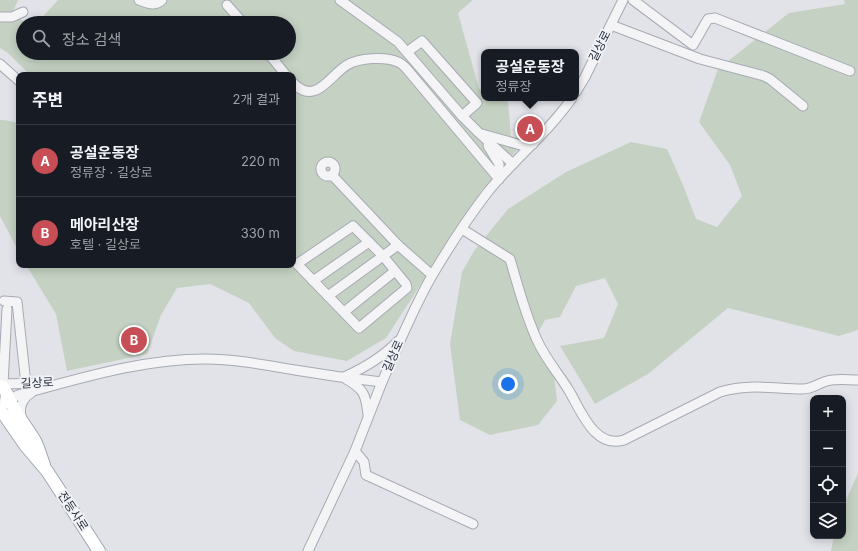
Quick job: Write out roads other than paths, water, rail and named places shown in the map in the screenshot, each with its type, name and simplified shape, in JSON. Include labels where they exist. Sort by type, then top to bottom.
[{"type":"main road","name":"전등사로","points":[[3,396],[24,422],[35,441],[47,471]]},
{"type":"main road","name":"전등사로","points":[[3,396],[8,419],[24,445],[47,471],[99,551]]},
{"type":"street","points":[[138,0],[148,4],[155,4],[160,3],[162,0]]},
{"type":"street","points":[[340,0],[389,35],[407,52],[462,116],[513,164]]},
{"type":"street","name":"길상로","points":[[579,87],[623,0]]},
{"type":"street","points":[[633,0],[693,45],[708,20],[715,18],[850,71]]},
{"type":"street","points":[[228,5],[237,16]]},
{"type":"street","points":[[0,17],[12,17],[23,12]]},
{"type":"street","points":[[611,25],[700,59],[764,76],[770,79],[803,106]]},
{"type":"street","points":[[407,52],[422,41],[477,103],[462,116]]},
{"type":"street","points":[[296,86],[306,91],[313,91],[320,88],[347,65],[358,61],[375,58],[398,62],[406,68],[499,180]]},
{"type":"street","points":[[274,60],[284,72]]},
{"type":"street","points":[[0,64],[16,78]]},
{"type":"street","name":"길상로","points":[[3,396],[18,395],[134,366],[169,361],[205,359],[254,363],[343,378],[382,382],[402,336],[432,275],[462,229],[487,193],[549,127],[570,101]]},
{"type":"street","points":[[479,132],[499,164],[499,180]]},
{"type":"street","points":[[479,132],[524,146],[533,144]]},
{"type":"street","points":[[332,175],[398,245],[432,275]]},
{"type":"street","points":[[353,226],[383,256],[406,284],[407,288],[359,328],[297,264],[353,226]]},
{"type":"street","points":[[462,229],[510,259],[531,324],[545,354],[566,385],[590,426],[596,433],[610,441],[617,442],[624,440],[720,392],[730,389],[756,386],[805,389],[837,379],[858,380]]},
{"type":"street","points":[[313,281],[369,242]]},
{"type":"street","points":[[328,296],[398,245]]},
{"type":"street","points":[[344,312],[395,271]]},
{"type":"street","points":[[3,396],[5,305],[17,302],[26,384]]},
{"type":"street","points":[[343,378],[360,370],[381,356],[402,336]]},
{"type":"street","points":[[343,378],[360,387],[364,393],[368,416]]},
{"type":"street","name":"길상로","points":[[3,396],[26,384],[75,381]]},
{"type":"street","points":[[308,551],[355,451],[382,382]]},
{"type":"street","points":[[24,422],[20,411],[23,401],[28,395],[35,391]]},
{"type":"street","points":[[355,451],[364,462],[366,474],[473,524]]},
{"type":"place","name":"공설운동장","points":[[530,129]]},
{"type":"place","name":"메아리산장","points":[[134,340]]}]
